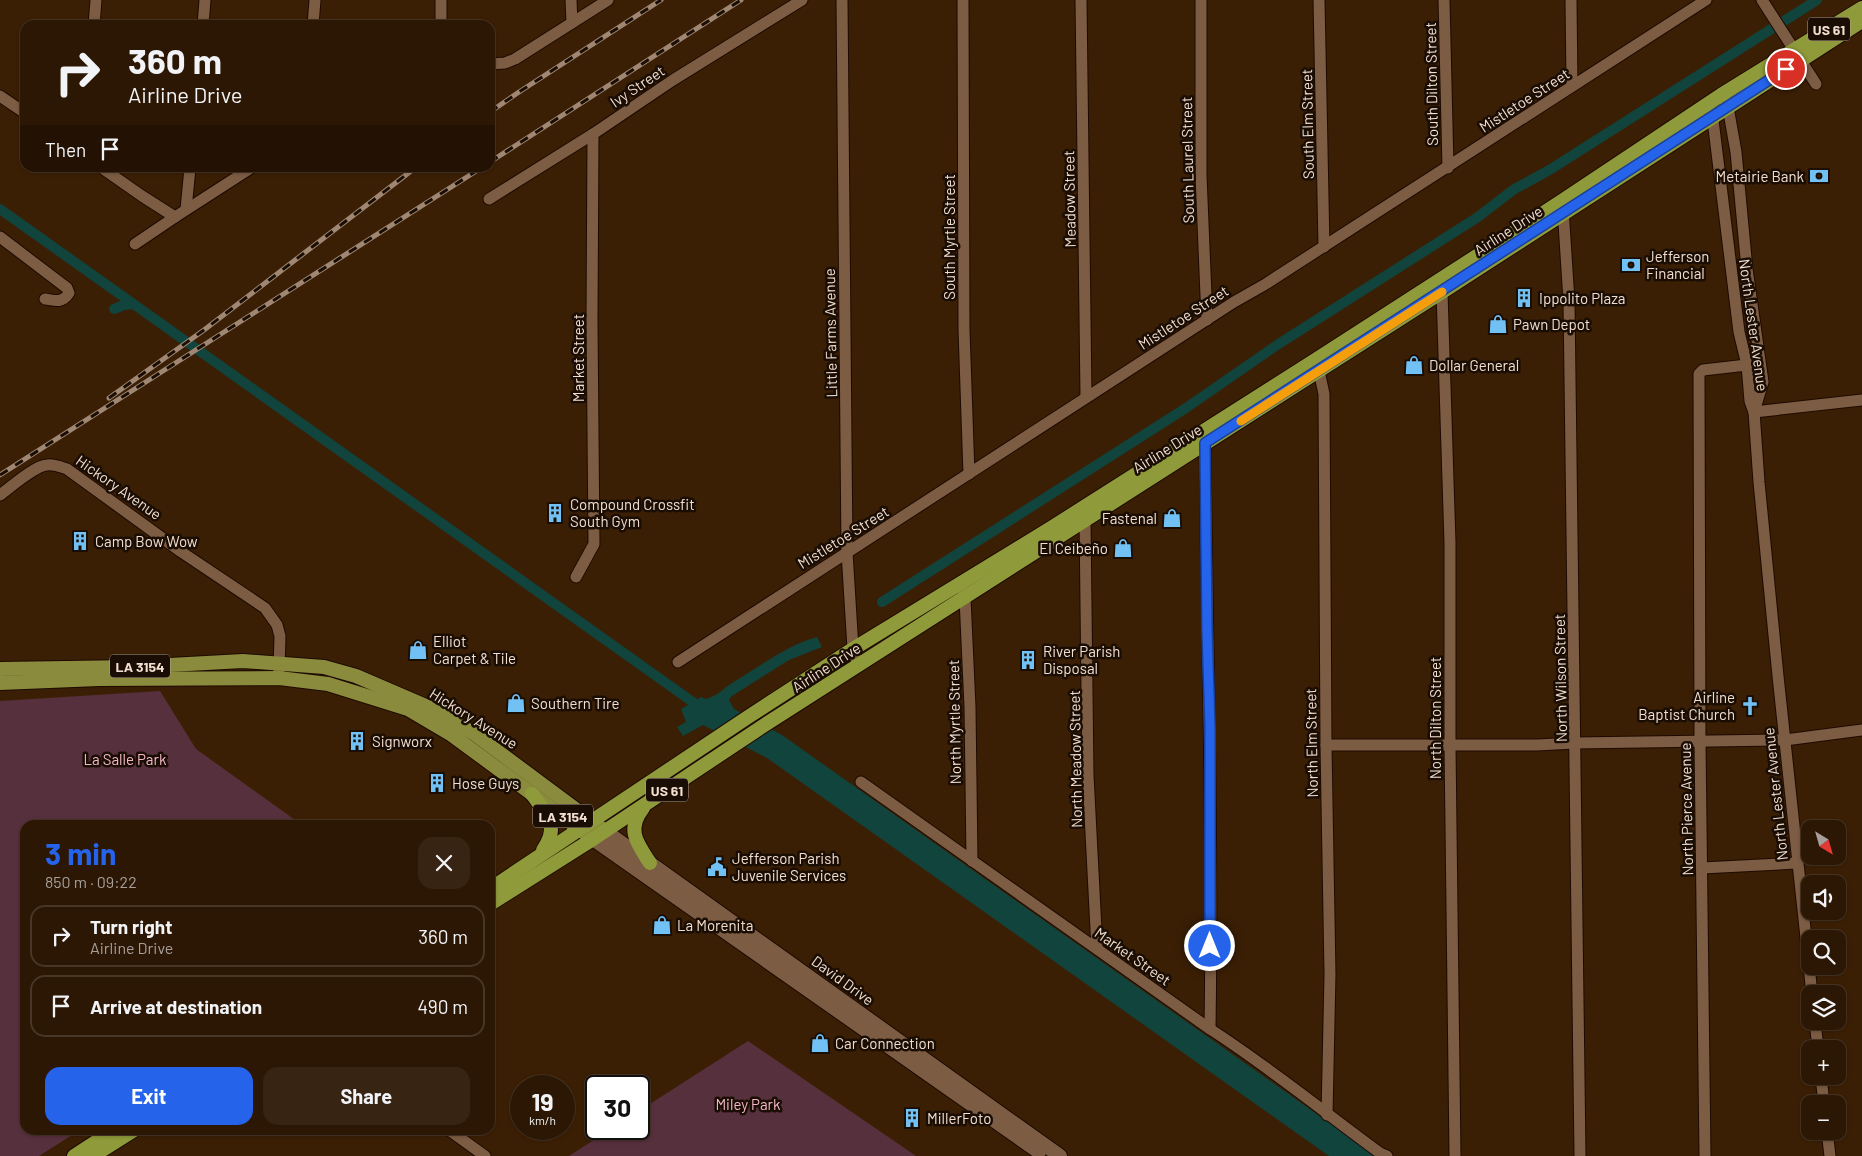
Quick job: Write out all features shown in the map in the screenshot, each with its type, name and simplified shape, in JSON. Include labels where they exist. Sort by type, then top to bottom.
[{"type":"highway","name":"Airline Drive","points":[[1798,55],[1862,8]]},
{"type":"highway","name":"Airline Drive","points":[[495,901],[646,805],[763,726],[965,598],[1082,515],[1440,287],[1718,105],[1798,55],[1862,21]]},
{"type":"highway","name":"Airline Drive","points":[[1202,439],[1319,371],[1440,287]]},
{"type":"highway","name":"Airline Drive","points":[[495,886],[748,716],[853,649],[961,583],[1082,515]]},
{"type":"highway","points":[[532,794],[548,817],[552,829],[550,839],[540,855]]},
{"type":"highway","points":[[646,805],[636,816],[634,829],[637,842],[650,863]]},
{"type":"highway","points":[[74,1156],[106,1135]]},
{"type":"highway","points":[[93,1156],[126,1135]]},
{"type":"main road","name":"LA 3154","points":[[0,669],[243,661],[279,663]]},
{"type":"main road","name":"Hickory Avenue","points":[[279,663],[324,667],[356,676],[428,707],[473,733],[605,831]]},
{"type":"main road","name":"LA 3154","points":[[0,683],[99,679],[279,678]]},
{"type":"main road","name":"Hickory Avenue","points":[[279,678],[328,684],[408,709],[452,735],[593,839]]},
{"type":"main road","name":"David Drive","points":[[605,831],[1044,1156]]},
{"type":"main road","name":"David Drive","points":[[593,839],[1032,1147],[1060,1156]]},
{"type":"street","points":[[94,20],[96,0]]},
{"type":"street","points":[[203,20],[205,0]]},
{"type":"street","points":[[313,20],[315,0]]},
{"type":"street","points":[[441,0],[441,20]]},
{"type":"street","points":[[571,0],[572,23]]},
{"type":"street","points":[[495,64],[505,63],[515,59],[608,0]]},
{"type":"street","name":"Ivy Street","points":[[489,198],[593,134],[673,80],[802,0]]},
{"type":"street","name":"Little Farms Avenue","points":[[842,0],[847,552],[853,649],[858,666]]},
{"type":"street","name":"South Myrtle Street","points":[[963,0],[964,320],[968,474]]},
{"type":"street","name":"Meadow Street","points":[[1081,0],[1086,397]]},
{"type":"street","name":"South Laurel Street","points":[[1200,0],[1201,175],[1207,320]]},
{"type":"street","name":"South Elm Street","points":[[1319,0],[1324,247]]},
{"type":"street","name":"South Dilton Street","points":[[1444,0],[1448,168]]},
{"type":"street","points":[[1571,0],[1572,86]]},
{"type":"street","name":"Mistletoe Street","points":[[678,662],[1086,397],[1448,168],[1706,0]]},
{"type":"street","points":[[1764,3],[1816,84]]},
{"type":"street","points":[[0,96],[20,110]]},
{"type":"street","name":"North Lester Avenue","points":[[1718,105],[1740,196],[1744,241],[1763,382],[1754,412]]},
{"type":"street","name":"North Lester Avenue","points":[[1718,105],[1722,196],[1739,332],[1747,365],[1750,401],[1754,412],[1759,482],[1811,985]]},
{"type":"street","name":"Market Street","points":[[576,577],[594,544],[593,134]]},
{"type":"street","points":[[108,172],[176,217]]},
{"type":"street","points":[[186,209],[190,172]]},
{"type":"street","points":[[135,244],[245,172]]},
{"type":"street","points":[[1722,196],[1740,196]]},
{"type":"street","name":"North Wilson Street","points":[[1563,207],[1569,302],[1580,1156]]},
{"type":"street","points":[[0,237],[67,288],[70,293],[66,298],[56,302],[45,299]]},
{"type":"street","name":"North Lester Avenue","points":[[1728,242],[1744,241]]},
{"type":"street","name":"North Dilton Street","points":[[1440,287],[1450,543],[1450,746],[1455,1156]]},
{"type":"street","name":"North Pierce Avenue","points":[[1704,1156],[1700,741],[1700,372],[1703,370],[1747,365]]},
{"type":"street","name":"North Elm Street","points":[[1319,371],[1324,394],[1326,745],[1330,974],[1327,1115]]},
{"type":"street","points":[[1754,412],[1862,400]]},
{"type":"street","points":[[1202,439],[1210,728],[1210,1029]]},
{"type":"street","name":"Hickory Avenue","points":[[0,495],[45,465],[67,469],[180,551],[265,608],[277,625],[280,636],[279,678]]},
{"type":"street","name":"North Meadow Street","points":[[1082,515],[1088,775],[1097,949]]},
{"type":"street","name":"North Myrtle Street","points":[[961,583],[965,598],[970,707],[972,861]]},
{"type":"street","points":[[1326,745],[1450,746],[1785,740],[1862,730]]},
{"type":"street","name":"Market Street","points":[[861,782],[1210,1029],[1248,1053],[1327,1115],[1387,1156]]},
{"type":"street","points":[[1702,868],[1798,863]]},
{"type":"street","points":[[456,1135],[485,1156]]},
{"type":"street","points":[[1828,1140],[1830,1156]]},
{"type":"green space","name":"La Salle Park","points":[[160,691],[196,749],[295,820],[20,820],[20,1135],[72,1135],[39,1156],[0,1156],[0,701]]},
{"type":"green space","name":"Miley Park","points":[[748,1041],[916,1156],[569,1156],[594,1140],[650,1140],[650,1104]]},
{"type":"water","points":[[817,637],[822,647],[789,660],[732,696],[729,700],[734,709],[782,735],[1376,1156],[1329,1156],[767,758],[703,725],[683,736],[677,727],[686,722],[681,709],[701,697],[706,699],[713,696],[784,651]]},
{"type":"waterway","points":[[882,602],[1186,408],[1277,345],[1478,217],[1513,190],[1551,169],[1817,0]]},
{"type":"waterway","points":[[0,209],[704,710]]},
{"type":"waterway","points":[[114,309],[133,304]]},
{"type":"railway","points":[[495,109],[661,0]]},
{"type":"railway","points":[[495,159],[741,0]]},
{"type":"railway","points":[[109,398],[204,330],[410,172]]},
{"type":"railway","points":[[0,475],[475,172]]},
{"type":"slow traffic","points":[[1241,421],[1442,292]]},
{"type":"place","name":"Metairie Bank","points":[[1819,176]]},
{"type":"place","name":"Jefferson Financial","points":[[1631,265]]},
{"type":"place","name":"Ippolito Plaza","points":[[1524,298]]},
{"type":"place","name":"Pawn Depot","points":[[1498,324]]},
{"type":"place","name":"Dollar General","points":[[1414,365]]},
{"type":"place","name":"Compound Crossfit South Gym","points":[[555,513]]},
{"type":"place","name":"Fastenal","points":[[1172,518]]},
{"type":"place","name":"Camp Bow Wow","points":[[80,541]]},
{"type":"place","name":"El Ceibeño","points":[[1123,548]]},
{"type":"place","name":"Elliot Carpet & Tile","points":[[418,650]]},
{"type":"place","name":"River Parish Disposal","points":[[1028,660]]},
{"type":"place","name":"Southern Tire","points":[[516,703]]},
{"type":"place","name":"Airline Baptist Church","points":[[1750,706]]},
{"type":"place","name":"Signworx","points":[[357,741]]},
{"type":"place","name":"Hose Guys","points":[[437,783]]},
{"type":"place","name":"Jefferson Parish Juvenile Services","points":[[717,867]]},
{"type":"place","name":"La Morenita","points":[[662,925]]},
{"type":"place","name":"Car Connection","points":[[820,1043]]},
{"type":"place","name":"MillerFoto","points":[[912,1118]]},
{"type":"route","points":[[1210,946],[1210,728],[1205,443],[1427,302],[1786,69]]}]
